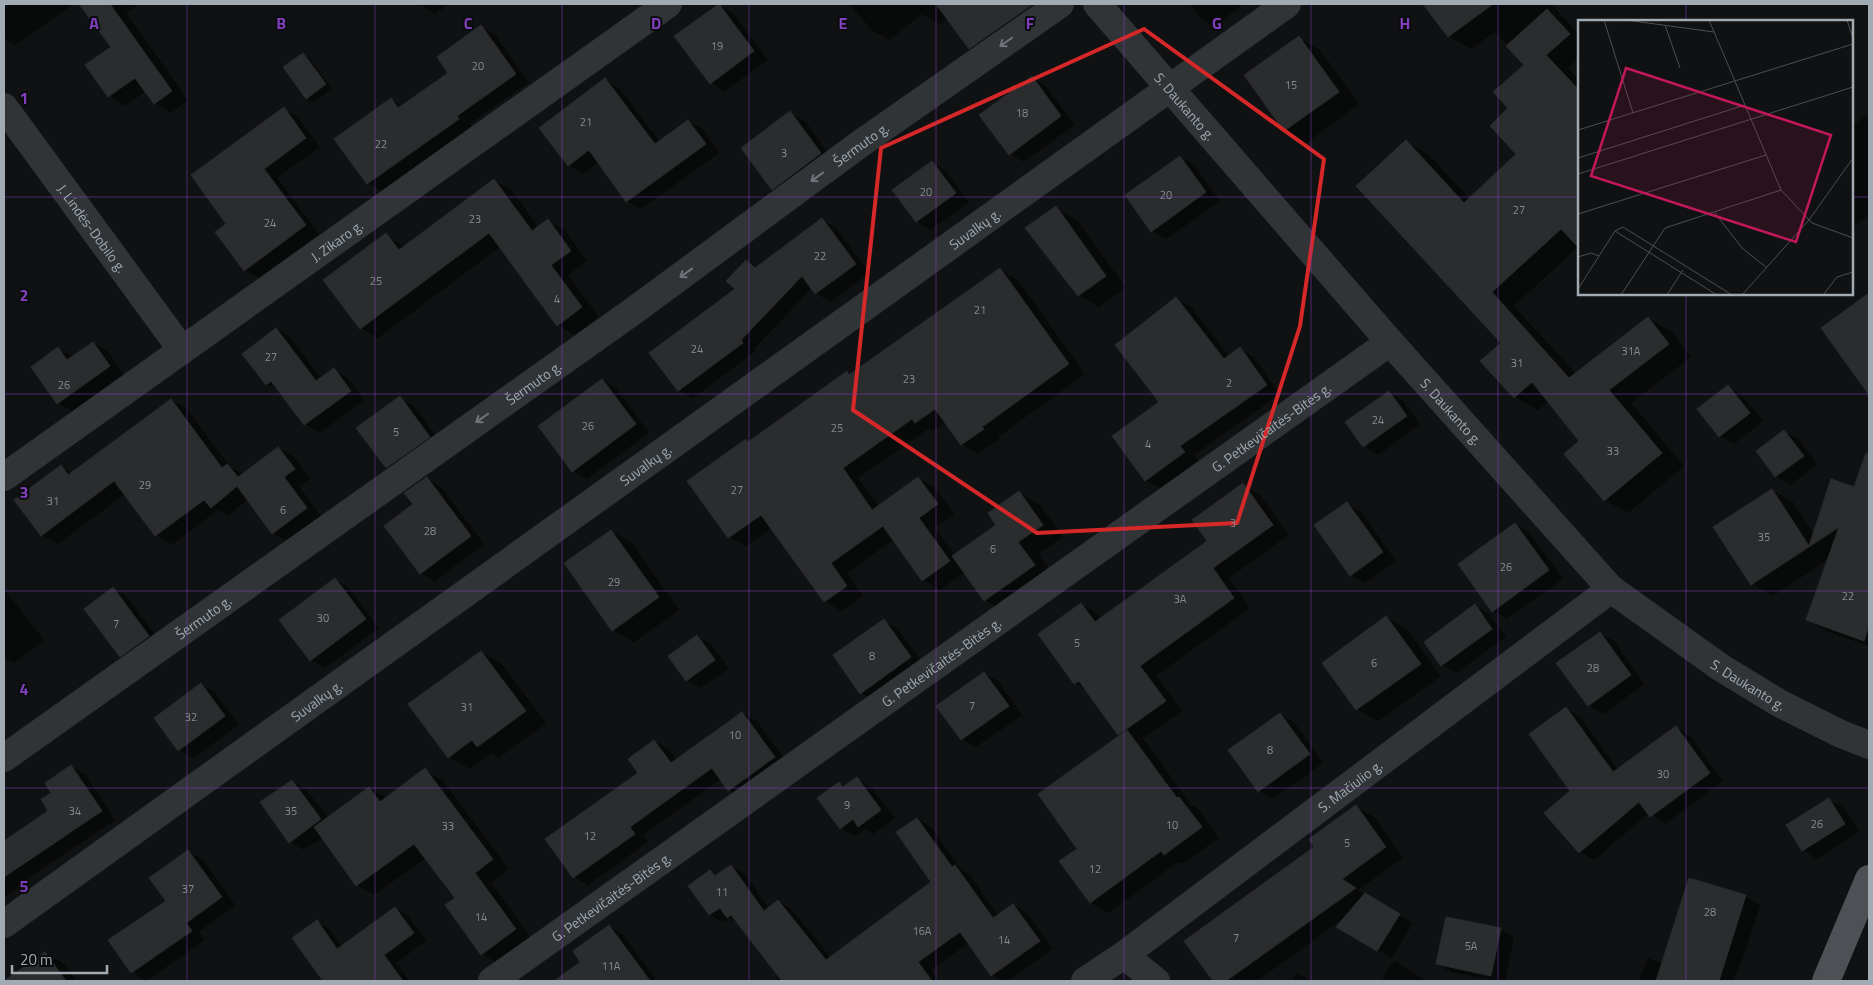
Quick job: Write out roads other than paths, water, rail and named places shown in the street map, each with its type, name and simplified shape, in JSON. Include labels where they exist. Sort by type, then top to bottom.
[{"type":"main road","points":[[1826,981],[1869,879]]},
{"type":"street","name":"J. Zikaro g.","points":[[4,477],[668,4]]},
{"type":"street","name":"Šermuto g.","points":[[4,758],[632,312],[860,144],[1060,4]]},
{"type":"street","name":"S. Daukanto g.","points":[[1097,4],[1390,342],[1612,589],[1720,667],[1779,703],[1841,734],[1869,745]]},
{"type":"street","name":"Suvalkų g.","points":[[4,924],[1287,4]]},
{"type":"street","name":"J. Lindės-Dobilo g.","points":[[4,107],[182,350]]},
{"type":"street","name":"G. Petkevičaitės-Bitės g.","points":[[492,981],[1390,342]]},
{"type":"street","name":"S. Mačiulio g.","points":[[1085,981],[1124,955],[1612,589]]},
{"type":"street","points":[[1124,955],[1156,981]]}]
